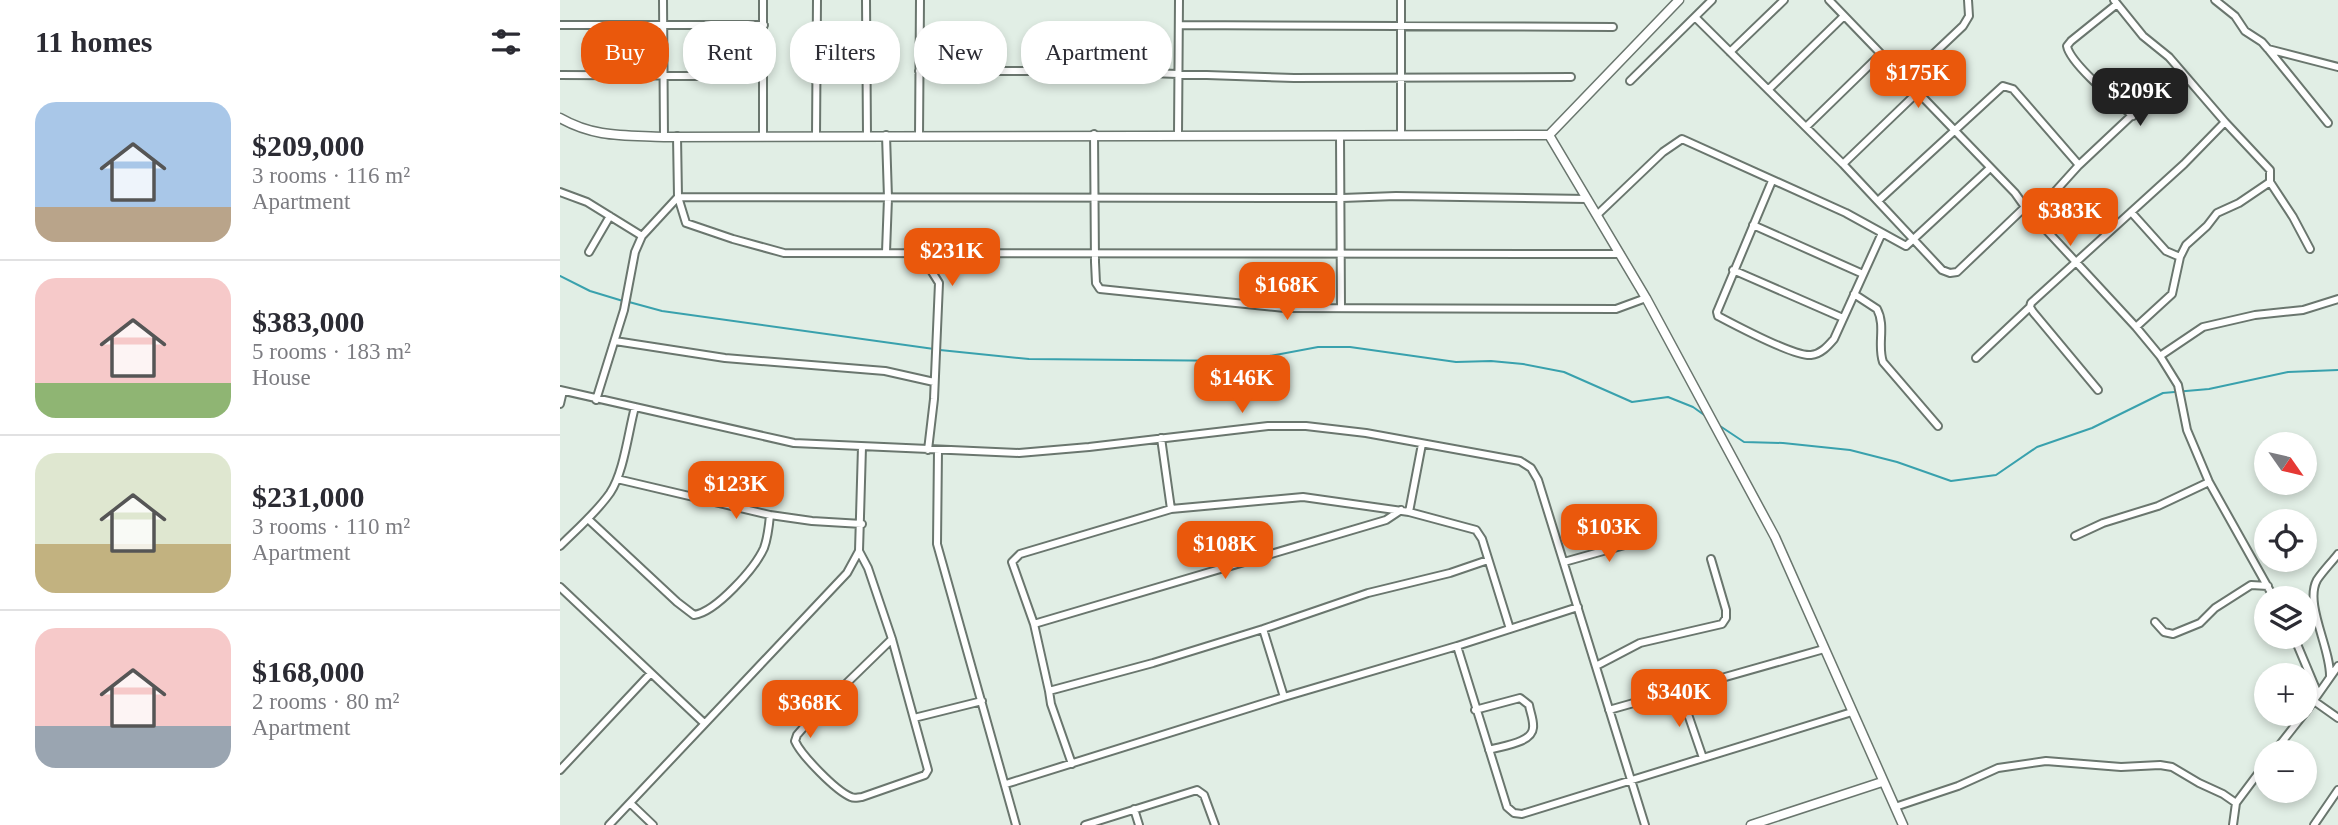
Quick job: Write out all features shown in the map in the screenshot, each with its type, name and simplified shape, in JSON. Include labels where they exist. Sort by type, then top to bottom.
[{"type":"street","points":[[663,0],[663,21]]},
{"type":"street","points":[[763,0],[764,21]]},
{"type":"street","points":[[816,136],[817,0]]},
{"type":"street","points":[[866,0],[867,135]]},
{"type":"street","points":[[920,0],[920,21]]},
{"type":"street","points":[[1178,134],[1179,0]]},
{"type":"street","points":[[1401,0],[1401,135]]},
{"type":"street","points":[[560,118],[581,130],[598,134],[664,136],[1549,135],[1679,0]]},
{"type":"street","points":[[1630,81],[1712,0]]},
{"type":"street","points":[[1730,52],[1784,0]]},
{"type":"street","points":[[1829,0],[2015,193],[2160,356],[2178,385],[2187,430],[2209,482],[2254,563]]},
{"type":"street","points":[[1907,79],[1964,26],[1969,16],[1968,0]]},
{"type":"street","points":[[2216,0],[2235,16],[2245,31],[2268,49],[2328,123]]},
{"type":"street","points":[[2133,116],[2083,70],[2068,52],[2067,46],[2115,2],[2143,36],[2169,57],[2270,170],[2270,182],[2294,217],[2310,249]]},
{"type":"street","points":[[1769,89],[1844,16]]},
{"type":"street","points":[[1695,17],[1843,164],[1942,270],[1957,272],[2025,206]]},
{"type":"street","points":[[560,24],[581,25]]},
{"type":"street","points":[[1179,25],[1613,27]]},
{"type":"street","points":[[2268,49],[2338,67]]},
{"type":"street","points":[[1806,127],[1881,54]]},
{"type":"street","points":[[2031,213],[2180,70]]},
{"type":"street","points":[[1007,71],[1294,78],[1571,77]]},
{"type":"street","points":[[560,75],[581,75]]},
{"type":"street","points":[[664,136],[665,84]]},
{"type":"street","points":[[763,84],[763,135]]},
{"type":"street","points":[[919,84],[919,136]]},
{"type":"street","points":[[1878,201],[2003,86],[2013,89],[2079,165]]},
{"type":"street","points":[[1843,164],[1919,91]]},
{"type":"street","points":[[1976,358],[2076,261],[2185,164],[2225,122]]},
{"type":"street","points":[[1094,134],[1096,283],[1100,289],[1285,308],[1616,309],[1646,298]]},
{"type":"street","points":[[886,135],[886,252]]},
{"type":"street","points":[[1549,135],[1646,298],[1775,537],[1903,825]]},
{"type":"street","points":[[677,136],[678,197],[686,223],[772,250],[912,254],[1620,254]]},
{"type":"street","points":[[1340,136],[1341,308]]},
{"type":"street","points":[[1597,215],[1663,152],[1682,139],[1846,213],[1906,246],[1990,168]]},
{"type":"street","points":[[1772,181],[1733,270],[1718,316],[1802,354],[1813,355],[1834,340],[1882,233]]},
{"type":"street","points":[[2136,327],[2172,294],[2180,257],[2186,245],[2207,226],[2217,212],[2239,202],[2270,182]]},
{"type":"street","points":[[560,192],[587,202],[642,236]]},
{"type":"street","points":[[596,400],[625,306],[631,266],[642,236],[678,197],[1396,196],[1587,199]]},
{"type":"street","points":[[2131,212],[2161,246],[2180,257]]},
{"type":"street","points":[[589,252],[610,216]]},
{"type":"street","points":[[1753,225],[1863,274]]},
{"type":"street","points":[[912,254],[929,267],[939,283],[928,450]]},
{"type":"street","points":[[1733,270],[1843,318]]},
{"type":"street","points":[[1854,294],[1877,309],[1881,316],[1883,362],[1938,426]]},
{"type":"street","points":[[2160,356],[2203,327],[2255,315],[2303,310],[2338,299]]},
{"type":"street","points":[[2030,307],[2098,390]]},
{"type":"street","points":[[615,341],[724,358],[885,372],[934,382]]},
{"type":"street","points":[[560,404],[561,391],[771,440],[862,447],[1019,453],[1268,426],[1307,426],[1520,461],[1531,468],[1538,480],[1644,825]]},
{"type":"street","points":[[560,546],[588,519],[610,492],[617,479],[635,407]]},
{"type":"street","points":[[1161,438],[1171,509]]},
{"type":"street","points":[[1409,512],[1422,444]]},
{"type":"street","points":[[609,825],[847,573],[859,551],[862,524],[862,447]]},
{"type":"street","points":[[938,450],[937,544],[1016,825]]},
{"type":"street","points":[[617,479],[770,515],[862,524]]},
{"type":"street","points":[[2075,536],[2103,523],[2143,512],[2209,482]]},
{"type":"street","points":[[1072,764],[1051,704],[1034,624],[1012,562],[1014,557],[1171,509],[1303,497],[1401,510],[1476,530],[1482,539],[1510,629]]},
{"type":"street","points":[[1034,624],[1386,520],[1401,510]]},
{"type":"street","points":[[588,519],[694,615],[710,610],[754,565],[767,541],[770,515]]},
{"type":"street","points":[[1564,562],[1646,539]]},
{"type":"street","points":[[859,551],[868,568],[892,639],[928,770],[925,775],[855,798],[850,797],[826,778],[798,748],[795,741],[817,712],[892,639]]},
{"type":"street","points":[[2330,677],[2329,656],[2314,607],[2313,593],[2318,579],[2338,554]]},
{"type":"street","points":[[1596,666],[1640,643],[1722,624],[1726,618],[1726,610],[1711,559]]},
{"type":"street","points":[[1049,691],[1153,663],[1368,593],[1488,561]]},
{"type":"street","points":[[2251,585],[2256,572]]},
{"type":"street","points":[[2259,572],[2267,586]]},
{"type":"street","points":[[2155,622],[2164,632],[2173,634],[2189,629],[2251,585],[2267,586]]},
{"type":"street","points":[[560,587],[704,723]]},
{"type":"street","points":[[1006,784],[1578,607]]},
{"type":"street","points":[[1263,629],[1284,697]]},
{"type":"street","points":[[1457,646],[1507,807],[1514,813],[1522,814],[1852,712]]},
{"type":"street","points":[[1609,710],[1824,649]]},
{"type":"street","points":[[2317,696],[2338,666]]},
{"type":"street","points":[[560,770],[651,673]]},
{"type":"street","points":[[1680,691],[1703,758]]},
{"type":"street","points":[[1475,710],[1520,698],[1529,705],[1533,726],[1531,735],[1524,740],[1489,750]]},
{"type":"street","points":[[2317,698],[2338,718]]},
{"type":"street","points":[[914,718],[982,701]]},
{"type":"street","points":[[2283,740],[2294,726]]},
{"type":"street","points":[[1895,807],[1958,786],[1998,768],[2031,761],[2121,767],[2172,767],[2236,803]]},
{"type":"street","points":[[2233,825],[2236,803],[2254,779]]},
{"type":"street","points":[[1751,825],[1882,782]]},
{"type":"street","points":[[1085,825],[1197,790],[1204,795],[1216,825]]},
{"type":"street","points":[[2314,825],[2338,790]]},
{"type":"street","points":[[630,803],[653,825]]},
{"type":"street","points":[[1134,809],[1139,825]]},
{"type":"waterway","points":[[560,276],[590,291],[623,301]]},
{"type":"waterway","points":[[629,302],[662,311],[934,349]]},
{"type":"waterway","points":[[940,350],[1029,359],[1243,361],[1318,347],[1350,347],[1456,362],[1523,364],[1564,372],[1632,402],[1668,397],[1693,407],[1707,417]]},
{"type":"waterway","points":[[1717,424],[1744,442],[1850,450],[1897,462],[1951,481],[1996,475],[2037,447],[2092,428],[2163,393],[2209,389],[2288,372],[2338,370]]}]
